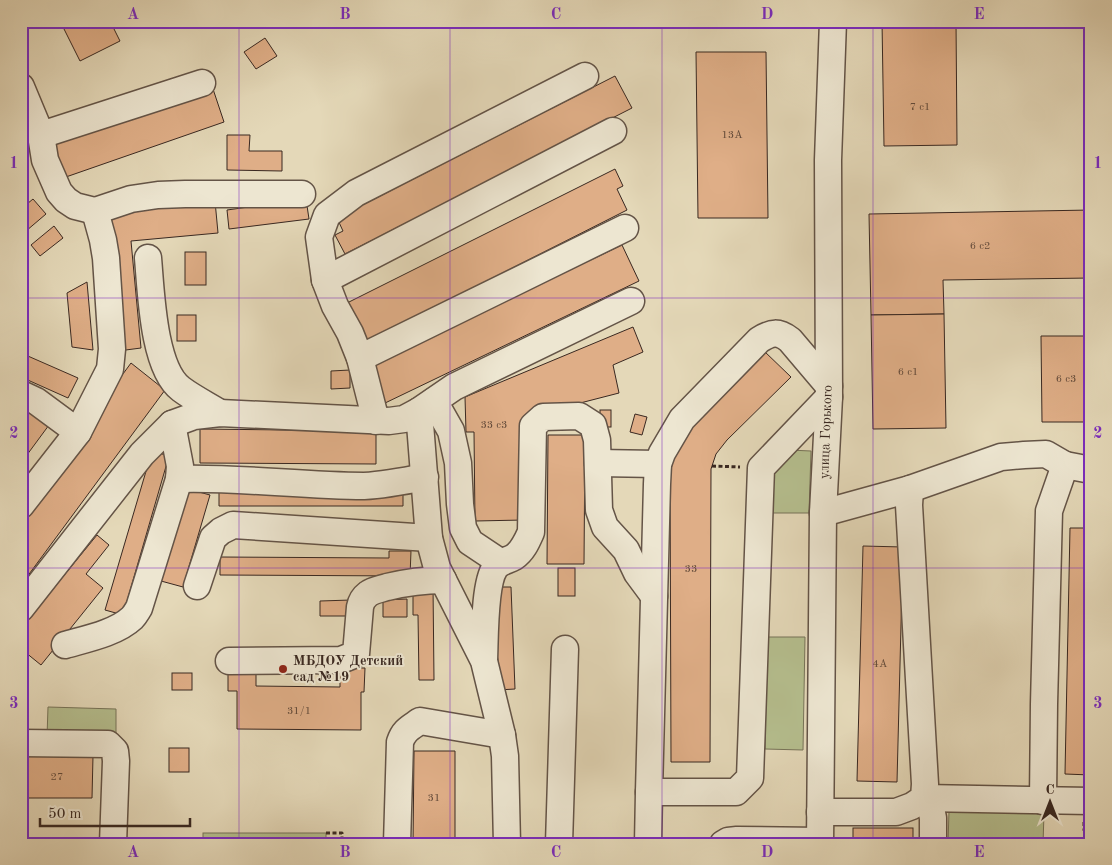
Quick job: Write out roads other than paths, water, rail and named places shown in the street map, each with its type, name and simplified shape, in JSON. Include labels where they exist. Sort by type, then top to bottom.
[{"type":"street","name":"улица Горького","points":[[820,842],[823,513],[829,391],[828,160],[833,21]]},
{"type":"street","points":[[376,420],[360,358],[350,333],[335,306],[325,280],[319,237],[327,215],[356,193],[585,76]]},
{"type":"street","points":[[41,134],[202,83]]},
{"type":"street","points":[[21,87],[41,134],[46,160],[59,192],[75,206],[94,211],[131,199],[158,195],[302,194]]},
{"type":"street","points":[[325,280],[613,131]]},
{"type":"street","points":[[21,505],[78,432],[110,369],[112,349],[106,258],[103,240],[94,211]]},
{"type":"street","points":[[360,358],[626,228]]},
{"type":"street","points":[[148,258],[157,345],[168,374],[179,389],[220,412]]},
{"type":"street","points":[[21,608],[142,454],[172,424],[194,416],[220,412],[389,421],[404,419],[454,387],[631,301]]},
{"type":"street","points":[[648,844],[649,792],[654,596],[658,464],[682,419],[759,340],[775,333],[782,334],[790,340],[829,391],[761,468],[750,778],[736,792],[649,792]]},
{"type":"street","points":[[21,394],[36,401],[78,432]]},
{"type":"street","points":[[427,406],[425,477],[429,538],[437,568],[484,661],[505,756],[507,844]]},
{"type":"street","points":[[427,406],[451,431],[458,463],[463,528],[470,542],[500,562]]},
{"type":"street","points":[[484,661],[489,582],[494,569],[500,562],[515,556],[524,547],[531,532],[532,426],[543,417],[579,416],[593,425],[597,440],[598,510],[605,527],[626,550],[637,573],[654,596]]},
{"type":"street","points":[[65,645],[105,633],[122,625],[139,608],[179,479],[180,466],[172,424]]},
{"type":"street","points":[[823,513],[910,489],[1001,458],[1046,454],[1065,465],[1091,470]]},
{"type":"street","points":[[598,463],[658,464]]},
{"type":"street","points":[[1043,801],[1049,511],[1065,465]]},
{"type":"street","points":[[179,479],[210,478],[365,486],[425,477]]},
{"type":"street","points":[[910,489],[909,505],[925,784],[924,798],[931,808],[933,818],[933,844]]},
{"type":"street","points":[[197,586],[213,538],[221,531],[233,525],[429,538]]},
{"type":"street","points":[[229,661],[341,660],[356,654],[361,601],[368,594],[407,582],[443,580]]},
{"type":"street","points":[[559,844],[565,649]]},
{"type":"street","points":[[397,844],[400,742],[402,735],[420,721],[502,736]]},
{"type":"street","points":[[21,743],[108,744],[115,751],[113,844]]},
{"type":"street","points":[[820,812],[896,812],[912,806],[924,798],[1091,801]]},
{"type":"street","points":[[723,844],[728,841],[737,840],[820,842]]},
{"type":"place","name":"МБДОУ Детский сад №19","points":[[283,669]]}]
